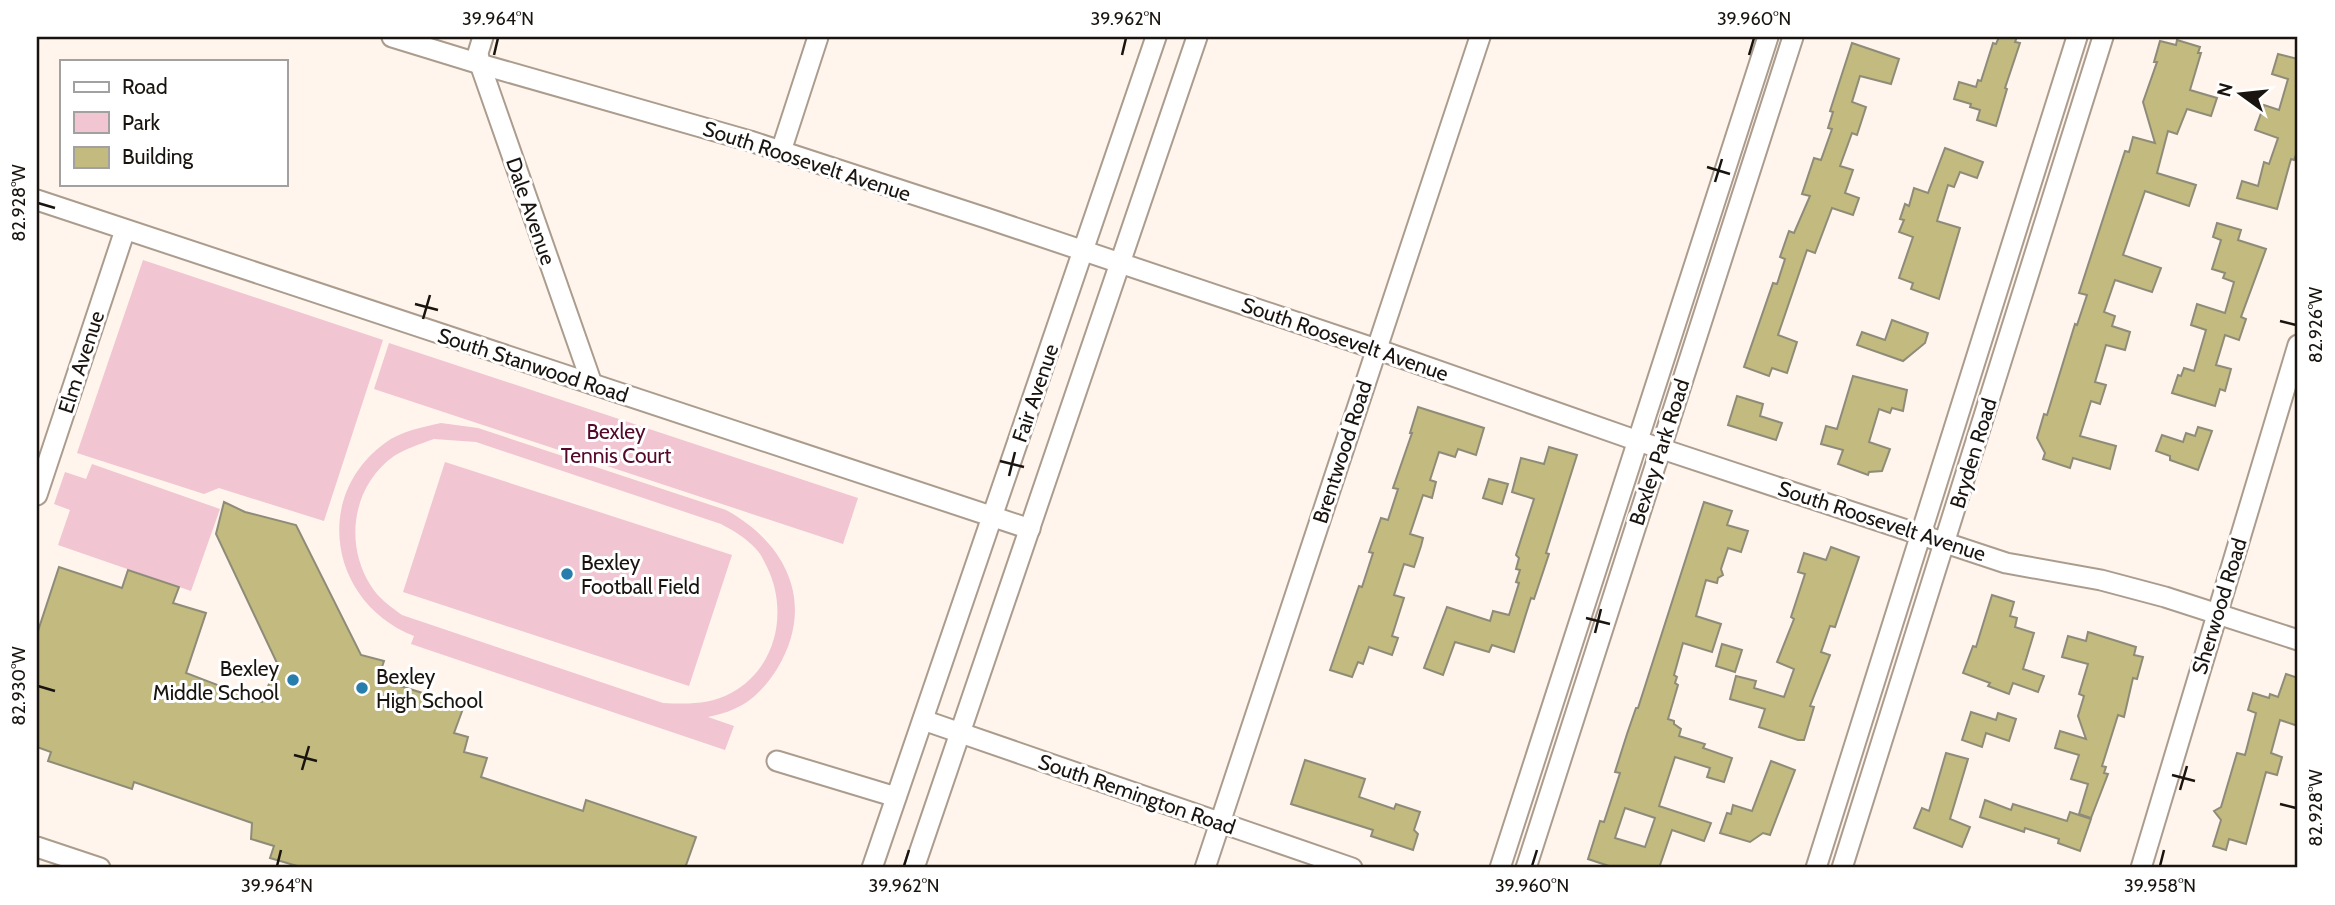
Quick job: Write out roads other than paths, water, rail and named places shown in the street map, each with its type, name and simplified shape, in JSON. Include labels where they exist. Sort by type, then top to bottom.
[{"type":"street","name":"South Roosevelt Avenue","points":[[392,37],[750,141],[1121,262],[2006,563],[2101,580],[2217,612],[2298,640]]},
{"type":"street","name":"Dale Avenue","points":[[483,37],[478,54],[480,64],[592,384]]},
{"type":"street","points":[[780,151],[818,37]]},
{"type":"street","name":"Fair Avenue","points":[[872,868],[1156,37]]},
{"type":"street","name":"Fair Avenue","points":[[914,868],[1197,37]]},
{"type":"street","name":"Brentwood Road","points":[[1205,868],[1480,37]]},
{"type":"street","name":"Bexley Park Road","points":[[1500,868],[1768,37]]},
{"type":"street","name":"Bexley Park Road","points":[[1526,868],[1793,37]]},
{"type":"street","name":"Bryden Road","points":[[1816,868],[2077,37]]},
{"type":"street","name":"Bryden Road","points":[[1842,868],[2103,37]]},
{"type":"street","name":"South Stanwood Road","points":[[37,200],[1030,529]]},
{"type":"street","name":"Elm Avenue","points":[[37,495],[125,230]]},
{"type":"street","name":"Sherwood Road","points":[[2141,868],[2298,345]]},
{"type":"street","name":"South Remington Road","points":[[923,720],[1352,868]]},
{"type":"street","points":[[777,761],[897,797]]},
{"type":"street","points":[[37,847],[100,868]]},
{"type":"place","name":"Bexley Football Field","points":[[567,574]]},
{"type":"place","name":"Bexley Middle School","points":[[293,680]]},
{"type":"place","name":"Bexley High School","points":[[362,688]]},
{"type":"park label","name":"Bexley Tennis Court","points":[[616,443]]}]
